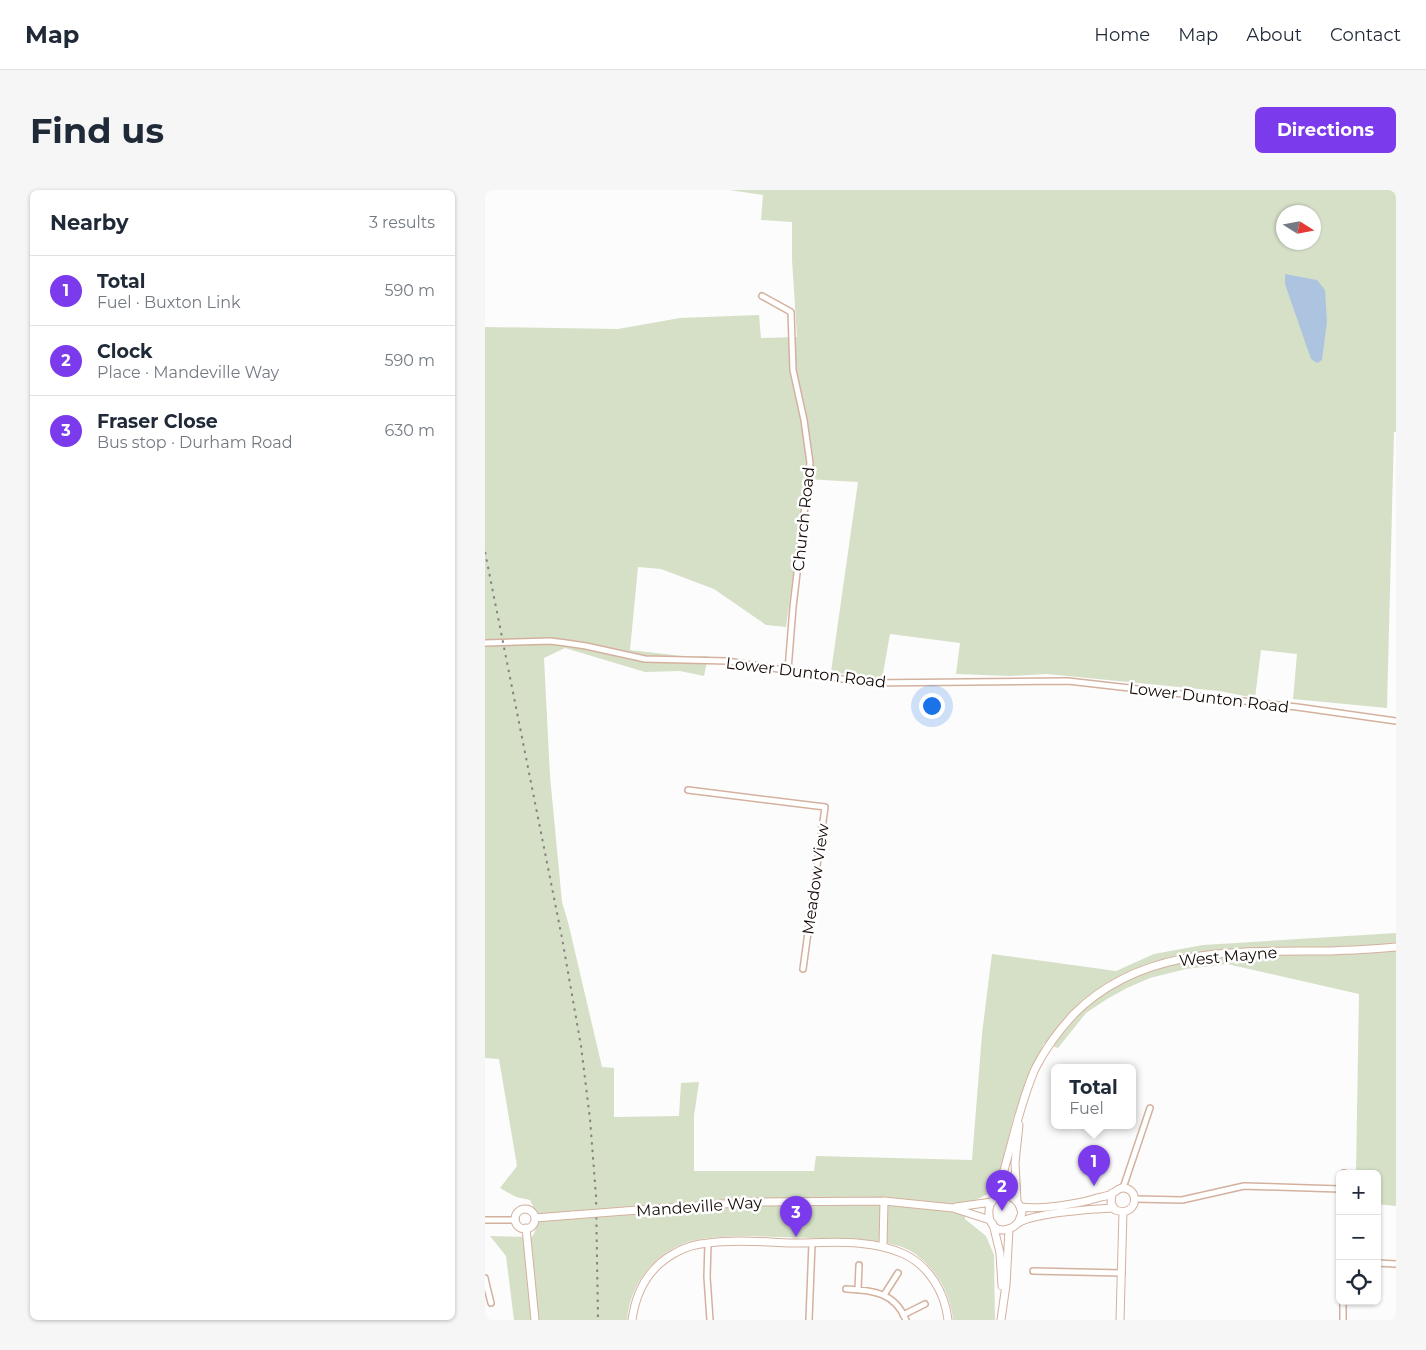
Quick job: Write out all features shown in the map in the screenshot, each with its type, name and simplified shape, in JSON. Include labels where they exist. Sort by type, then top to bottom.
[{"type":"main road","name":"West Mayne","points":[[993,1200],[1003,1176],[1024,1099],[1036,1067],[1059,1032],[1081,1007],[1097,994],[1130,975],[1166,962],[1210,954],[1396,948]]},
{"type":"main road","name":"West Mayne","points":[[1019,1117],[1015,1163],[1019,1204]]},
{"type":"main road","points":[[1002,1309],[1000,1253],[988,1210],[993,1200],[1009,1196],[1019,1204],[1031,1208],[1089,1200],[1123,1188],[1132,1193],[1135,1199],[1132,1208],[1118,1212],[1113,1208],[1110,1200],[1113,1193]]},
{"type":"main road","points":[[883,1246],[884,1200]]},
{"type":"main road","name":"Mandeville Way","points":[[516,1220],[518,1212],[523,1209],[530,1210],[535,1218],[751,1202],[884,1200],[953,1208],[991,1222]]},
{"type":"main road","name":"Mandeville Way","points":[[953,1208],[993,1200]]},
{"type":"main road","points":[[1018,1223],[1021,1218],[1019,1204]]},
{"type":"main road","points":[[991,1222],[1001,1229],[1009,1229],[1018,1223],[1040,1217],[1113,1208]]},
{"type":"main road","points":[[1120,1320],[1123,1212]]},
{"type":"main road","points":[[516,1220],[519,1226],[526,1228],[534,1224],[535,1218]]},
{"type":"main road","points":[[526,1228],[535,1320]]},
{"type":"main road","points":[[1001,1320],[1006,1285],[1009,1229]]},
{"type":"main road","points":[[632,1320],[639,1291],[655,1268],[662,1261],[683,1249],[707,1242],[867,1244],[883,1246],[911,1258],[929,1273],[941,1293],[948,1320]]},
{"type":"street","name":"Church Road","points":[[762,296],[769,298],[791,312],[793,370],[804,420],[810,463],[793,607],[788,670]]},
{"type":"street","name":"Lower Dunton Road","points":[[485,643],[566,643],[645,659],[720,661],[868,683],[1068,681],[1297,707],[1396,721]]},
{"type":"street","name":"Meadow View","points":[[688,790],[825,807],[803,969]]},
{"type":"street","points":[[1123,1188],[1150,1108]]},
{"type":"street","points":[[1135,1199],[1182,1200],[1244,1186],[1336,1189]]},
{"type":"street","points":[[485,1220],[516,1220]]},
{"type":"street","points":[[707,1242],[710,1320]]},
{"type":"street","points":[[809,1320],[812,1243]]},
{"type":"street","points":[[1381,1263],[1396,1264]]},
{"type":"street","points":[[858,1290],[859,1265]]},
{"type":"street","points":[[1033,1272],[1121,1273]]},
{"type":"street","points":[[885,1295],[898,1273]]},
{"type":"street","points":[[485,1278],[491,1303]]},
{"type":"street","points":[[846,1289],[885,1295],[895,1302],[905,1317],[925,1304]]},
{"type":"street","points":[[1343,1305],[1343,1320]]},
{"type":"green space","points":[[729,190],[1396,190],[1396,432],[1394,432],[1387,708],[1293,699],[1297,654],[1261,650],[1255,698],[1219,691],[1047,674],[1010,676],[956,674],[960,643],[890,634],[882,679],[831,672],[858,482],[806,479],[786,627],[766,625],[714,589],[661,569],[638,567],[630,650],[690,657],[708,656],[704,676],[680,671],[645,672],[565,648],[544,658],[550,776],[562,902],[602,1067],[614,1068],[614,1117],[679,1116],[681,1083],[699,1082],[694,1116],[694,1171],[814,1171],[816,1156],[972,1160],[982,1034],[992,954],[1116,971],[1154,954],[1203,945],[1396,933],[1396,1206],[1381,1204],[1381,1170],[1356,1170],[1359,994],[1227,964],[1186,969],[1150,978],[1107,999],[1086,1013],[1058,1048],[1044,1043],[1013,1119],[998,1180],[990,1193],[965,1205],[965,1219],[986,1236],[994,1255],[995,1320],[953,1320],[949,1300],[936,1274],[914,1253],[897,1245],[853,1239],[742,1236],[706,1238],[691,1241],[678,1246],[658,1259],[637,1286],[632,1296],[627,1320],[514,1320],[506,1256],[490,1236],[532,1237],[537,1219],[530,1200],[516,1197],[500,1188],[517,1166],[499,1059],[485,1058],[485,327],[618,329],[680,318],[759,315],[761,338],[797,337],[792,260],[792,222],[761,220],[763,195]]},
{"type":"water","points":[[1285,274],[1317,280],[1325,290],[1327,322],[1322,360],[1317,363],[1311,359],[1285,284]]},
{"type":"railway","points":[[485,552],[562,938],[581,1046],[590,1119],[596,1196],[598,1320]]},
{"type":"place","name":"Total","points":[[1094,1186]]},
{"type":"place","name":"Clock","points":[[1002,1211]]},
{"type":"place","name":"Fraser Close","points":[[796,1237]]}]
